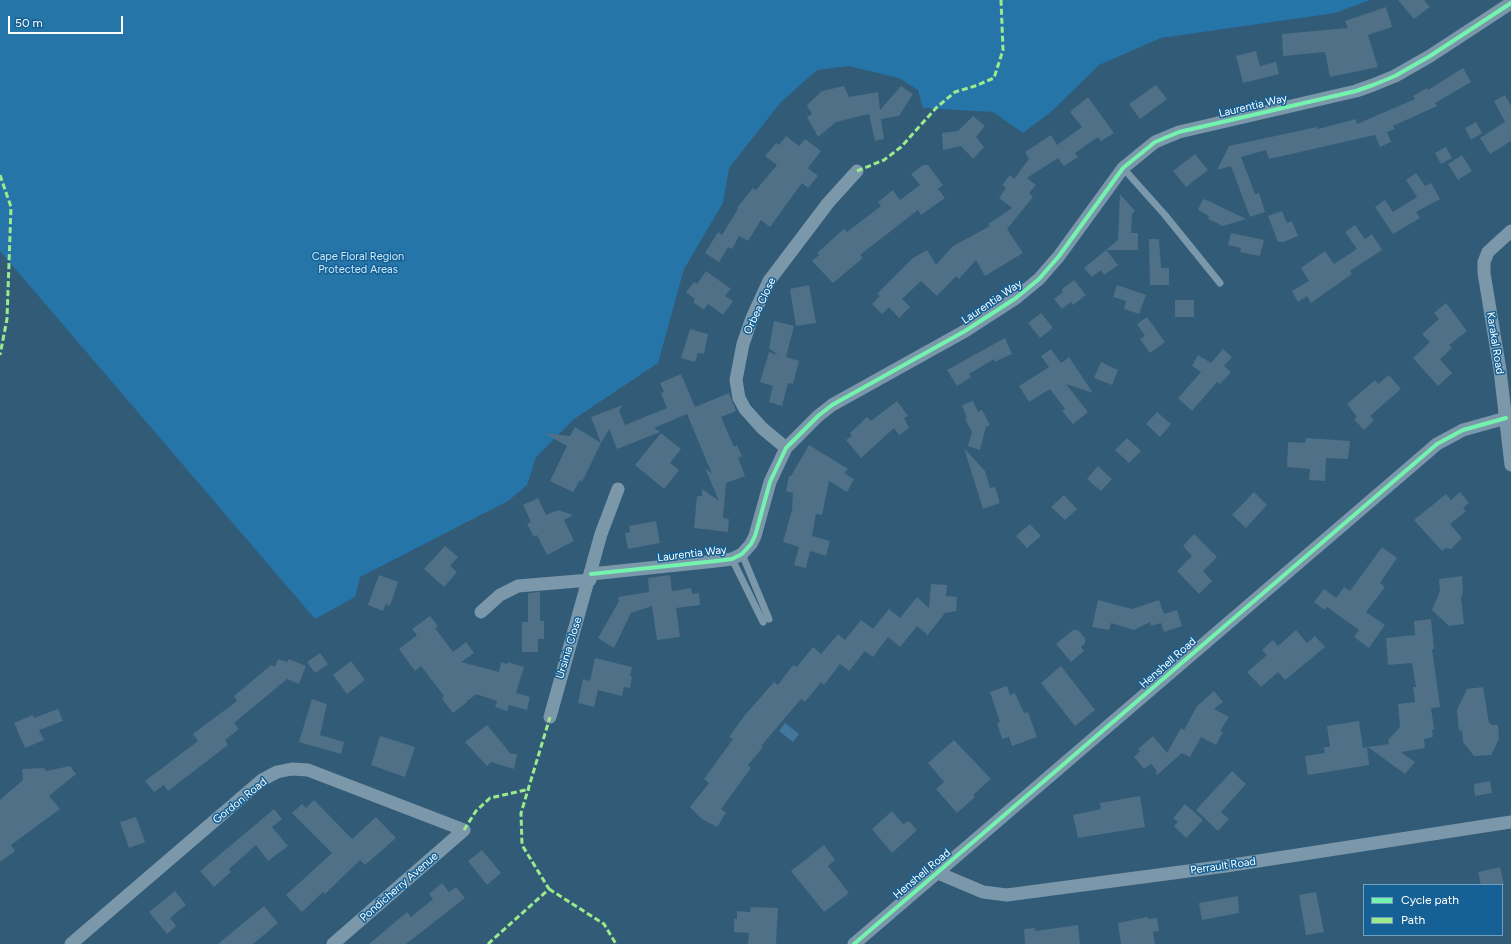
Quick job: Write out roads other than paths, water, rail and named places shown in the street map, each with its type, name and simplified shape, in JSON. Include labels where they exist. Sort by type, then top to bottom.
[{"type":"street","name":"Laurentia Way","points":[[481,612],[500,595],[518,586],[737,556],[751,544],[755,536],[770,482],[786,448],[818,416],[832,406],[965,331],[1016,298],[1039,279],[1059,256],[1123,168],[1155,142],[1179,132],[1356,91],[1395,76],[1511,3]]},
{"type":"street","name":"Orbea Close","points":[[786,448],[762,428],[745,409],[739,398],[736,380],[743,344],[752,318],[769,281],[828,203],[857,171]]},
{"type":"street","name":"Karakal Road","points":[[1511,231],[1488,252],[1484,262],[1484,273],[1506,418],[1511,465]]},
{"type":"street","name":"Henshell Road","points":[[854,944],[1438,444],[1463,430],[1506,418]]},
{"type":"street","name":"Ursinia Close","points":[[550,717],[601,534],[618,489]]},
{"type":"street","name":"Gordon Road","points":[[71,944],[262,780],[277,772],[292,769],[308,770],[464,830]]},
{"type":"street","name":"Perrault Road","points":[[938,873],[983,892],[1007,895],[1233,864],[1511,822]]},
{"type":"street","name":"Pondicherry Avenue","points":[[333,944],[464,830]]},
{"type":"lane","points":[[1123,168],[1165,215],[1220,283]]},
{"type":"lane","points":[[737,556],[766,620],[737,556]]},
{"type":"park label","name":"Cape Floral Region Protected Areas","points":[[358,263]]}]
